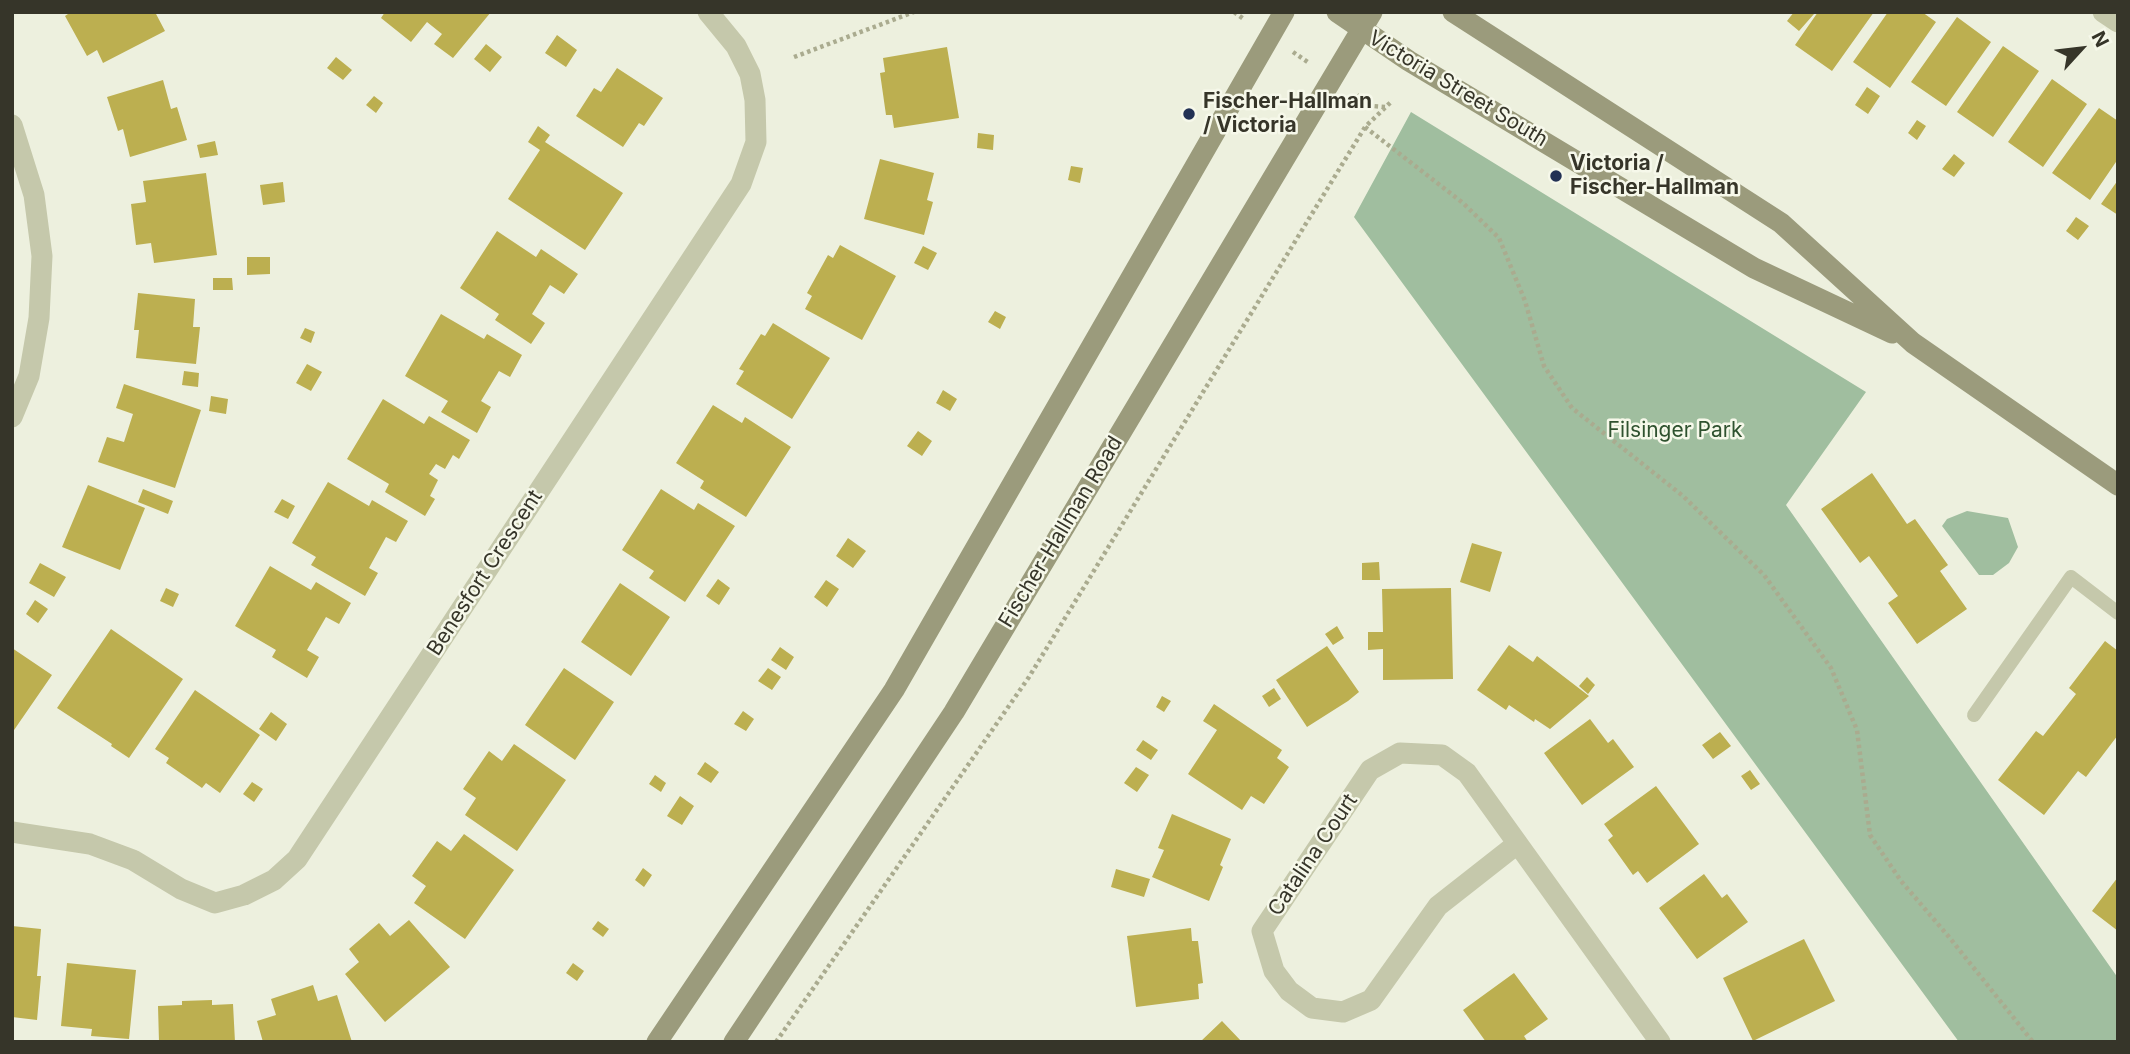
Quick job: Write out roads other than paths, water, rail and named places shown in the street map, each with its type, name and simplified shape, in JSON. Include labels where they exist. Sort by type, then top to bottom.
[{"type":"main road","points":[[657,1042],[894,690],[1284,12]]},
{"type":"main road","name":"Victoria Street South","points":[[1337,12],[1366,21],[1754,268],[1913,343]]},
{"type":"main road","name":"Victoria Street South","points":[[1453,12],[1782,223],[1913,343],[2118,485]]},
{"type":"main road","name":"Fischer-Hallman Road","points":[[734,1042],[954,712],[1366,21]]},
{"type":"street","name":"Benesfort Crescent","points":[[12,832],[90,844],[133,860],[181,889],[215,902],[244,895],[274,880],[298,859],[741,184],[756,142],[755,100],[750,74],[736,46],[708,12]]},
{"type":"street","points":[[2103,12],[2118,22]]},
{"type":"street","points":[[12,125],[34,195],[42,256],[38,318],[30,376],[12,418]]},
{"type":"street","name":"Catalina Court","points":[[1517,844],[1438,906],[1371,1000],[1343,1012],[1312,1008],[1289,991],[1274,971],[1262,931],[1370,770],[1400,753],[1442,755],[1467,773],[1660,1042]]},
{"type":"lane","points":[[1975,715],[2071,578],[2118,614]]},
{"type":"place","name":"Fischer-Hallman / Victoria","points":[[1189,114]]},
{"type":"place","name":"Victoria / Fischer-Hallman","points":[[1556,176]]},
{"type":"park label","name":"Filsinger Park","points":[[1675,431]]}]
